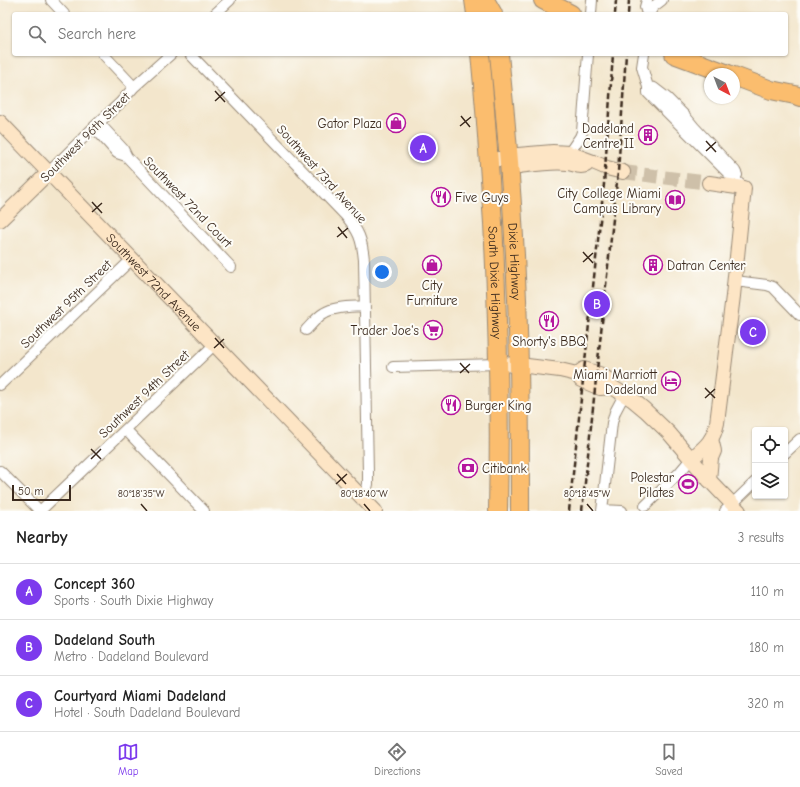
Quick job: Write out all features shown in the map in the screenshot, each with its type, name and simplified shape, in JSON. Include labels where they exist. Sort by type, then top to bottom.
[{"type":"highway","points":[[474,0],[476,12]]},
{"type":"highway","points":[[486,0],[493,12]]},
{"type":"highway","points":[[493,0],[494,12]]},
{"type":"highway","points":[[543,0],[567,12]]},
{"type":"highway","name":"South Dixie Highway","points":[[480,56],[489,160],[495,262],[498,364],[498,511]]},
{"type":"highway","points":[[499,56],[506,120],[508,158]]},
{"type":"highway","points":[[680,56],[712,68]]},
{"type":"highway","points":[[740,78],[771,90],[800,106]]},
{"type":"highway","points":[[771,90],[800,97]]},
{"type":"highway","name":"Dixie Highway","points":[[508,158],[519,365]]},
{"type":"highway","points":[[519,365],[520,511]]},
{"type":"street","points":[[51,0],[62,12]]},
{"type":"street","points":[[217,12],[230,0]]},
{"type":"street","points":[[591,12],[592,0]]},
{"type":"street","points":[[647,0],[645,7],[647,12]]},
{"type":"street","points":[[658,0],[665,0]]},
{"type":"street","points":[[649,12],[662,0]]},
{"type":"street","points":[[105,56],[134,87]]},
{"type":"street","name":"Southwest 96th Street","points":[[0,220],[120,103],[134,87],[169,56]]},
{"type":"street","name":"Southwest 73rd Avenue","points":[[192,56],[345,215],[359,234],[364,260],[366,366],[368,484],[364,500]]},
{"type":"street","points":[[569,153],[580,137],[583,126],[588,56]]},
{"type":"street","points":[[644,56],[642,67],[648,87],[654,88],[660,92],[682,120],[735,171],[744,188],[735,281],[716,423],[711,439],[644,509]]},
{"type":"street","name":"Southwest 72nd Avenue","points":[[0,122],[374,511]]},
{"type":"street","name":"Southwest 72nd Court","points":[[97,125],[123,149],[126,156],[232,267]]},
{"type":"street","points":[[489,160],[508,158],[518,155],[553,152],[569,153],[607,168],[623,172]]},
{"type":"street","points":[[508,158],[519,166],[558,162],[573,164],[581,167],[593,162]]},
{"type":"street","points":[[709,183],[744,188]]},
{"type":"street","name":"Southwest 95th Street","points":[[0,384],[132,259]]},
{"type":"street","points":[[735,281],[767,284],[773,287],[800,315]]},
{"type":"street","points":[[306,330],[319,316],[331,309],[364,306]]},
{"type":"street","name":"Southwest 94th Street","points":[[40,511],[214,345]]},
{"type":"street","points":[[393,367],[498,364],[554,369],[577,374],[581,380],[600,388],[612,387],[636,403],[653,417],[710,480],[732,509],[752,486]]},
{"type":"street","points":[[622,511],[602,510],[612,423],[615,412],[624,395]]},
{"type":"street","points":[[126,430],[204,511]]},
{"type":"street","points":[[710,480],[711,458],[714,451],[711,439]]},
{"type":"street","points":[[788,451],[798,443]]},
{"type":"street","points":[[0,471],[40,511]]},
{"type":"tunnel","points":[[623,172],[709,183]]},
{"type":"railway","points":[[615,12],[616,0]]},
{"type":"railway","points":[[628,12],[629,0]]},
{"type":"railway","points":[[569,511],[604,184],[613,56]]},
{"type":"railway","points":[[582,511],[618,172],[626,56]]},
{"type":"place","name":"Gator Plaza","points":[[396,123]]},
{"type":"place","name":"Dadeland Centre II","points":[[648,135]]},
{"type":"place","name":"Concept 360","points":[[423,148]]},
{"type":"place","name":"Five Guys","points":[[441,197]]},
{"type":"place","name":"City College Miami Campus Library","points":[[675,200]]},
{"type":"place","name":"City Furniture","points":[[432,265]]},
{"type":"place","name":"Datran Center","points":[[653,265]]},
{"type":"place","name":"Dadeland South","points":[[597,304]]},
{"type":"place","name":"Shorty's BBQ","points":[[549,321]]},
{"type":"place","name":"Trader Joe's","points":[[433,330]]},
{"type":"place","name":"Courtyard Miami Dadeland","points":[[753,332]]},
{"type":"place","name":"Miami Marriott Dadeland","points":[[671,381]]},
{"type":"place","name":"Burger King","points":[[451,405]]},
{"type":"place","name":"Citibank","points":[[468,468]]},
{"type":"place","name":"Polestar Pilates","points":[[688,484]]}]
